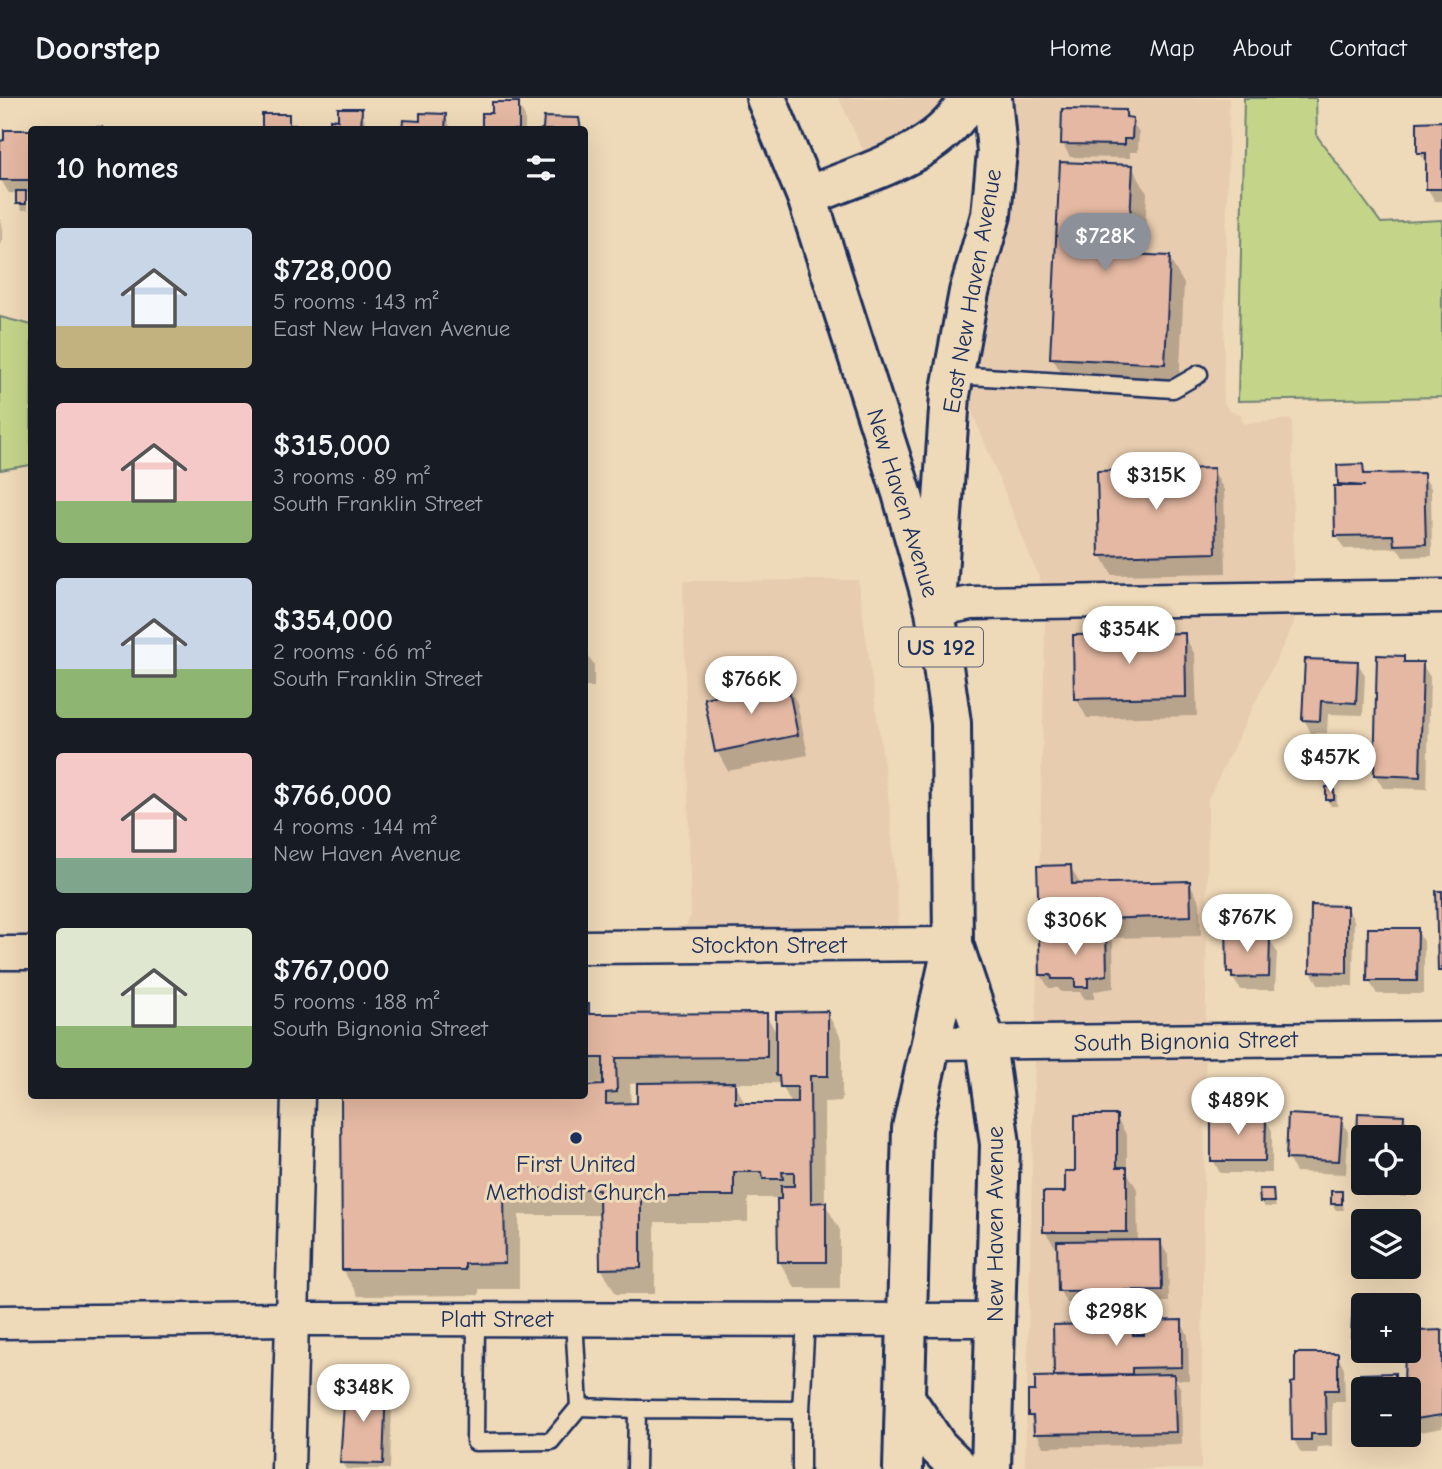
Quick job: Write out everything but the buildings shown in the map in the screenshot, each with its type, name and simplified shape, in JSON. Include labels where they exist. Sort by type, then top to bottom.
[{"type":"main road","name":"US 192","points":[[766,98],[807,197]]},
{"type":"main road","points":[[807,197],[916,152],[946,127],[969,98]]},
{"type":"main road","name":"East New Haven Avenue","points":[[936,610],[954,375],[969,292],[991,215],[997,152],[992,98]]},
{"type":"main road","name":"New Haven Avenue","points":[[807,197],[902,494],[936,610],[951,723],[953,944],[912,1128],[903,1469]]},
{"type":"main road","name":"New Haven Avenue","points":[[953,944],[986,1043],[1000,1144],[991,1469]]},
{"type":"main road","points":[[905,1398],[937,1446],[960,1469]]},
{"type":"street","points":[[936,610],[971,603],[1442,596]]},
{"type":"street","name":"Stockton Street","points":[[588,947],[953,944]]},
{"type":"street","points":[[0,953],[28,953]]},
{"type":"street","name":"South Bignonia Street","points":[[930,1043],[1442,1038]]},
{"type":"street","points":[[288,1469],[298,1099]]},
{"type":"street","name":"Platt Street","points":[[0,1322],[292,1319],[995,1320]]},
{"type":"lane","points":[[954,375],[1173,389],[1199,374]]},
{"type":"lane","points":[[476,1319],[475,1442],[551,1441],[579,1407],[574,1319]]},
{"type":"lane","points":[[801,1469],[806,1319]]},
{"type":"lane","points":[[579,1407],[801,1410]]},
{"type":"lane","points":[[636,1469],[637,1409]]},
{"type":"shaded area","points":[[839,98],[949,98],[906,139],[865,155]]},
{"type":"shaded area","points":[[1009,98],[1229,98],[1223,401],[1229,411],[1241,414],[1242,424],[1292,419],[1294,623],[1208,799],[1201,1469],[1025,1469],[1046,595],[967,399]]},
{"type":"shaded area","points":[[858,580],[889,802],[900,938],[666,951],[666,929],[686,926],[691,915],[683,581]]},
{"type":"green space","points":[[1244,98],[1316,98],[1317,136],[1381,223],[1442,220],[1442,397],[1238,401]]},
{"type":"green space","points":[[0,317],[28,324],[28,465],[0,470]]},
{"type":"place","name":"First United Methodist Church","points":[[576,1138]]}]
